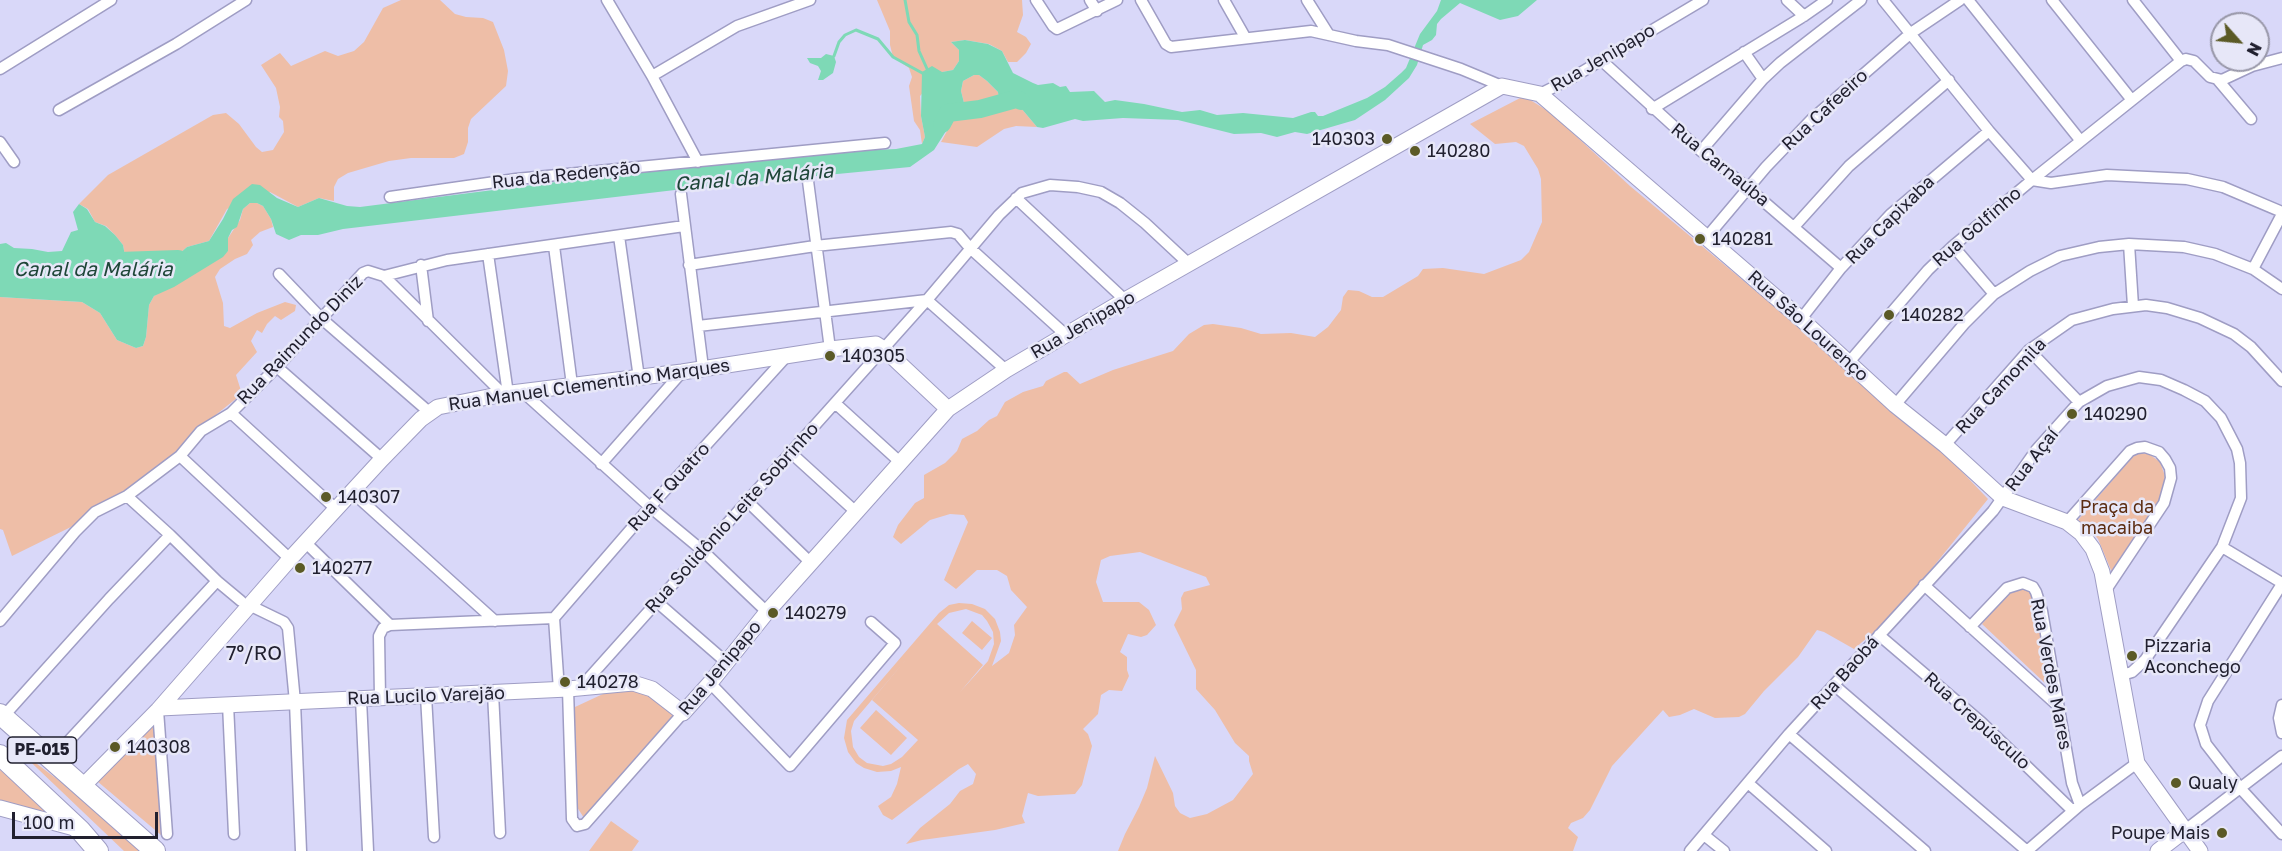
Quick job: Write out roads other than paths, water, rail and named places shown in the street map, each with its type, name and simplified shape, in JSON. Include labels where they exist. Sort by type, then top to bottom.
[{"type":"highway","name":"PE-015","points":[[1,715],[155,851]]},
{"type":"highway","name":"PE-015","points":[[0,755],[80,830],[98,851]]},
{"type":"street","points":[[0,69],[111,0]]},
{"type":"street","points":[[59,110],[176,44],[246,0]]},
{"type":"street","points":[[607,0],[652,76],[698,162]]},
{"type":"street","points":[[652,76],[736,26],[810,0]]},
{"type":"street","points":[[1036,0],[1057,29],[1117,0]]},
{"type":"street","points":[[1090,0],[1097,11]]},
{"type":"street","points":[[1141,0],[1166,44],[1173,47],[1311,31],[1388,45],[1461,69],[1502,86]]},
{"type":"street","points":[[1224,0],[1245,38]]},
{"type":"street","points":[[1307,0],[1329,35]]},
{"type":"street","name":"Rua Jenipapo","points":[[569,689],[572,819],[577,826],[585,824],[710,684],[767,612],[948,409],[1006,370],[1125,300],[1502,86],[1540,94],[1703,0]]},
{"type":"street","points":[[1787,0],[1804,16]]},
{"type":"street","points":[[1652,109],[1827,0]]},
{"type":"street","points":[[1701,151],[1763,79],[1817,33],[1861,0]]},
{"type":"street","points":[[1883,0],[1989,131],[2032,180],[2131,99],[2186,59],[2194,61],[2210,77],[2222,80],[2252,119]]},
{"type":"street","name":"Rua Cafeeiro","points":[[1707,237],[1748,188],[1812,119],[1911,33],[1960,0]]},
{"type":"street","points":[[1968,0],[2080,140]]},
{"type":"street","points":[[2052,0],[2131,99]]},
{"type":"street","points":[[2133,0],[2181,61]]},
{"type":"street","points":[[2145,0],[2150,21]]},
{"type":"street","points":[[1744,52],[1763,79]]},
{"type":"street","name":"Rua Carnaúba","points":[[1601,60],[1652,109],[1841,268]]},
{"type":"street","points":[[2222,80],[2236,72]]},
{"type":"street","points":[[1794,227],[1850,166],[1948,80]]},
{"type":"street","name":"Rua São Lourenço","points":[[1540,94],[1850,361],[1895,405],[1945,446],[2002,498],[2067,522]]},
{"type":"street","name":"Rua Capixaba","points":[[1801,319],[1841,268],[1891,214],[1989,131]]},
{"type":"street","points":[[0,142],[14,162]]},
{"type":"street","name":"Rua da Redenção","points":[[390,197],[516,179],[885,142]]},
{"type":"street","name":"Rua Golfinho","points":[[1850,361],[1922,277],[1953,246],[2032,180],[2050,183],[2107,175],[2187,179],[2223,187],[2282,213]]},
{"type":"street","points":[[808,181],[830,349]]},
{"type":"street","points":[[1125,300],[1019,195],[1050,185],[1078,187],[1101,192],[1145,222],[1189,264]]},
{"type":"street","points":[[681,194],[703,368]]},
{"type":"street","name":"Rua Solidônio Leite Sobrinho","points":[[569,689],[657,602],[1019,195]]},
{"type":"street","points":[[2253,269],[2282,213]]},
{"type":"street","name":"Rua Raimundo Diniz","points":[[0,621],[75,532],[95,512],[127,496],[180,456],[201,431],[231,413],[278,367],[363,273],[368,271],[384,276],[421,265],[684,226]]},
{"type":"street","points":[[689,265],[815,246],[945,232],[958,234],[970,248],[1066,335]]},
{"type":"street","points":[[619,236],[639,378]]},
{"type":"street","points":[[2129,244],[2133,306]]},
{"type":"street","points":[[1895,405],[1964,324],[1994,294],[2030,271],[2060,256],[2099,247],[2166,244],[2199,249],[2253,269],[2282,289]]},
{"type":"street","points":[[554,246],[572,385]]},
{"type":"street","points":[[1953,246],[1994,294]]},
{"type":"street","points":[[488,254],[505,394]]},
{"type":"street","points":[[421,265],[428,321]]},
{"type":"street","points":[[279,274],[322,319],[429,412]]},
{"type":"street","points":[[384,276],[505,394]]},
{"type":"street","points":[[698,326],[927,300],[1006,370]]},
{"type":"street","name":"Rua Camomila","points":[[1945,446],[2029,350],[2072,320],[2113,309],[2133,306],[2167,308],[2217,325],[2251,347],[2282,381]]},
{"type":"street","name":"Rua Manuel Clementino Marques","points":[[82,787],[159,709],[246,603],[306,543],[382,459],[429,412],[442,406],[505,394],[639,378],[830,349],[876,344],[884,349]]},
{"type":"street","points":[[884,349],[948,409]]},
{"type":"street","points":[[2029,350],[2079,402]]},
{"type":"street","name":"Rua F Quatro","points":[[554,618],[650,507],[786,357]]},
{"type":"street","points":[[278,367],[382,459]]},
{"type":"street","points":[[601,464],[682,372]]},
{"type":"street","name":"Rua Açaí","points":[[2002,498],[2037,449],[2079,402],[2107,386],[2139,377],[2161,380],[2205,401],[2221,418],[2230,432],[2240,463],[2241,498],[2222,547],[2145,660],[2132,672],[2122,675]]},
{"type":"street","points":[[524,393],[601,464],[703,551],[767,612]]},
{"type":"street","points":[[835,403],[901,463]]},
{"type":"street","points":[[231,413],[336,509]]},
{"type":"street","points":[[2106,590],[2164,503],[2171,478],[2170,468],[2165,459],[2159,452],[2145,447],[2130,452],[2067,522],[2088,540],[2099,562],[2128,706],[2137,764],[2200,851]]},
{"type":"street","points":[[790,452],[856,512]]},
{"type":"street","points":[[180,456],[290,559]]},
{"type":"street","points":[[352,492],[495,621]]},
{"type":"street","points":[[127,496],[217,581],[246,603],[288,626],[295,702],[301,851]]},
{"type":"street","name":"Rua Baobá","points":[[1690,851],[1789,734],[1993,511],[2002,498]]},
{"type":"street","points":[[747,501],[811,563]]},
{"type":"street","points":[[1,715],[170,535]]},
{"type":"street","points":[[306,543],[390,625]]},
{"type":"street","points":[[2222,547],[2282,583],[2208,701],[2200,725],[2206,744],[2241,789],[2282,834]]},
{"type":"street","points":[[52,759],[217,581]]},
{"type":"street","name":"Rua Verdes Mares","points":[[1970,627],[2007,588],[2023,583],[2033,587],[2042,611],[2076,808]]},
{"type":"street","points":[[1924,585],[2057,705]]},
{"type":"street","points":[[657,602],[726,662]]},
{"type":"street","points":[[380,698],[379,636],[382,630],[390,625],[554,618],[569,689]]},
{"type":"street","points":[[710,684],[790,766],[895,643],[872,622]]},
{"type":"street","name":"Rua Crepúsculo","points":[[1879,635],[1981,722],[2076,808]]},
{"type":"street","name":"Rua Lucilo Varejão","points":[[159,709],[569,689],[633,683],[652,689],[683,712]]},
{"type":"street","points":[[1833,685],[2027,851],[2076,808],[2137,764]]},
{"type":"street","points":[[493,693],[500,833]]},
{"type":"street","points":[[426,696],[434,837]]},
{"type":"street","points":[[361,699],[368,851]]},
{"type":"street","points":[[228,704],[234,834]]},
{"type":"street","points":[[2282,705],[2279,718],[2282,732]]},
{"type":"street","points":[[159,709],[167,834]]},
{"type":"street","points":[[1789,734],[1925,851]]},
{"type":"street","points":[[2158,851],[2282,756]]},
{"type":"street","points":[[1748,783],[1826,851]]},
{"type":"street","points":[[0,808],[80,830]]},
{"type":"street","points":[[1704,835],[1724,851]]},
{"type":"water","name":"Canal da Malária","points":[[1441,0],[1537,0],[1518,16],[1500,20],[1460,3],[1437,24],[1436,35],[1423,45],[1417,65],[1409,78],[1385,100],[1355,120],[1307,134],[1295,132],[1277,137],[1261,133],[1234,134],[1178,120],[1123,118],[1083,121],[1075,119],[1043,128],[1037,127],[1021,108],[1015,107],[1004,111],[994,109],[999,100],[998,92],[979,75],[974,75],[963,81],[961,91],[964,103],[959,117],[953,120],[934,150],[910,167],[692,188],[377,225],[318,235],[301,235],[289,240],[276,234],[263,206],[250,203],[243,209],[237,227],[232,230],[228,238],[228,251],[223,257],[174,287],[154,296],[149,305],[143,346],[136,348],[117,340],[100,313],[82,302],[0,297],[0,244],[6,243],[14,248],[48,252],[62,251],[71,232],[78,230],[73,212],[79,204],[87,209],[95,222],[105,226],[115,235],[123,245],[125,256],[134,255],[150,264],[162,252],[179,254],[187,247],[209,241],[233,199],[252,184],[260,185],[277,198],[298,207],[319,198],[347,206],[360,207],[595,177],[831,152],[896,149],[922,144],[925,137],[921,116],[922,72],[932,66],[942,72],[953,70],[959,61],[959,50],[951,42],[965,40],[988,44],[1002,51],[1013,73],[1033,83],[1038,85],[1053,83],[1060,87],[1066,86],[1070,92],[1094,91],[1105,102],[1115,100],[1182,112],[1200,110],[1217,115],[1243,113],[1293,118],[1315,112],[1318,116],[1323,116],[1367,98],[1385,87],[1401,73],[1406,68],[1420,34],[1437,11]]},
{"type":"water","points":[[826,54],[834,56],[836,62],[833,73],[823,80],[818,80],[821,71],[807,58],[821,58]]},
{"type":"waterway","points":[[905,0],[909,22],[917,35],[919,51],[928,71]]},
{"type":"waterway","points":[[834,56],[839,42],[845,35],[856,30],[878,39],[893,57],[924,74]]},
{"type":"waterway","name":"Canal da Malária","points":[[942,124],[948,113],[980,109],[1016,99],[1021,101]]},
{"type":"waterway","name":"Canal da Malária","points":[[119,261],[178,259]]},
{"type":"place","name":"140303","points":[[1387,139]]},
{"type":"place","name":"140280","points":[[1415,151]]},
{"type":"place","name":"140281","points":[[1700,239]]},
{"type":"place","name":"140282","points":[[1889,315]]},
{"type":"place","name":"140305","points":[[830,356]]},
{"type":"place","name":"140290","points":[[2072,414]]},
{"type":"place","name":"140307","points":[[326,497]]},
{"type":"place","name":"140277","points":[[300,568]]},
{"type":"place","name":"140279","points":[[773,613]]},
{"type":"place","name":"Pizzaria Aconchego","points":[[2132,656]]},
{"type":"place","name":"140278","points":[[565,682]]},
{"type":"place","name":"140308","points":[[115,747]]},
{"type":"place","name":"Qualy","points":[[2176,783]]},
{"type":"place","name":"Poupe Mais","points":[[2222,833]]},
{"type":"district","name":"7º/RO","points":[[254,654]]},
{"type":"park label","name":"Praça da macaiba","points":[[2117,517]]}]
